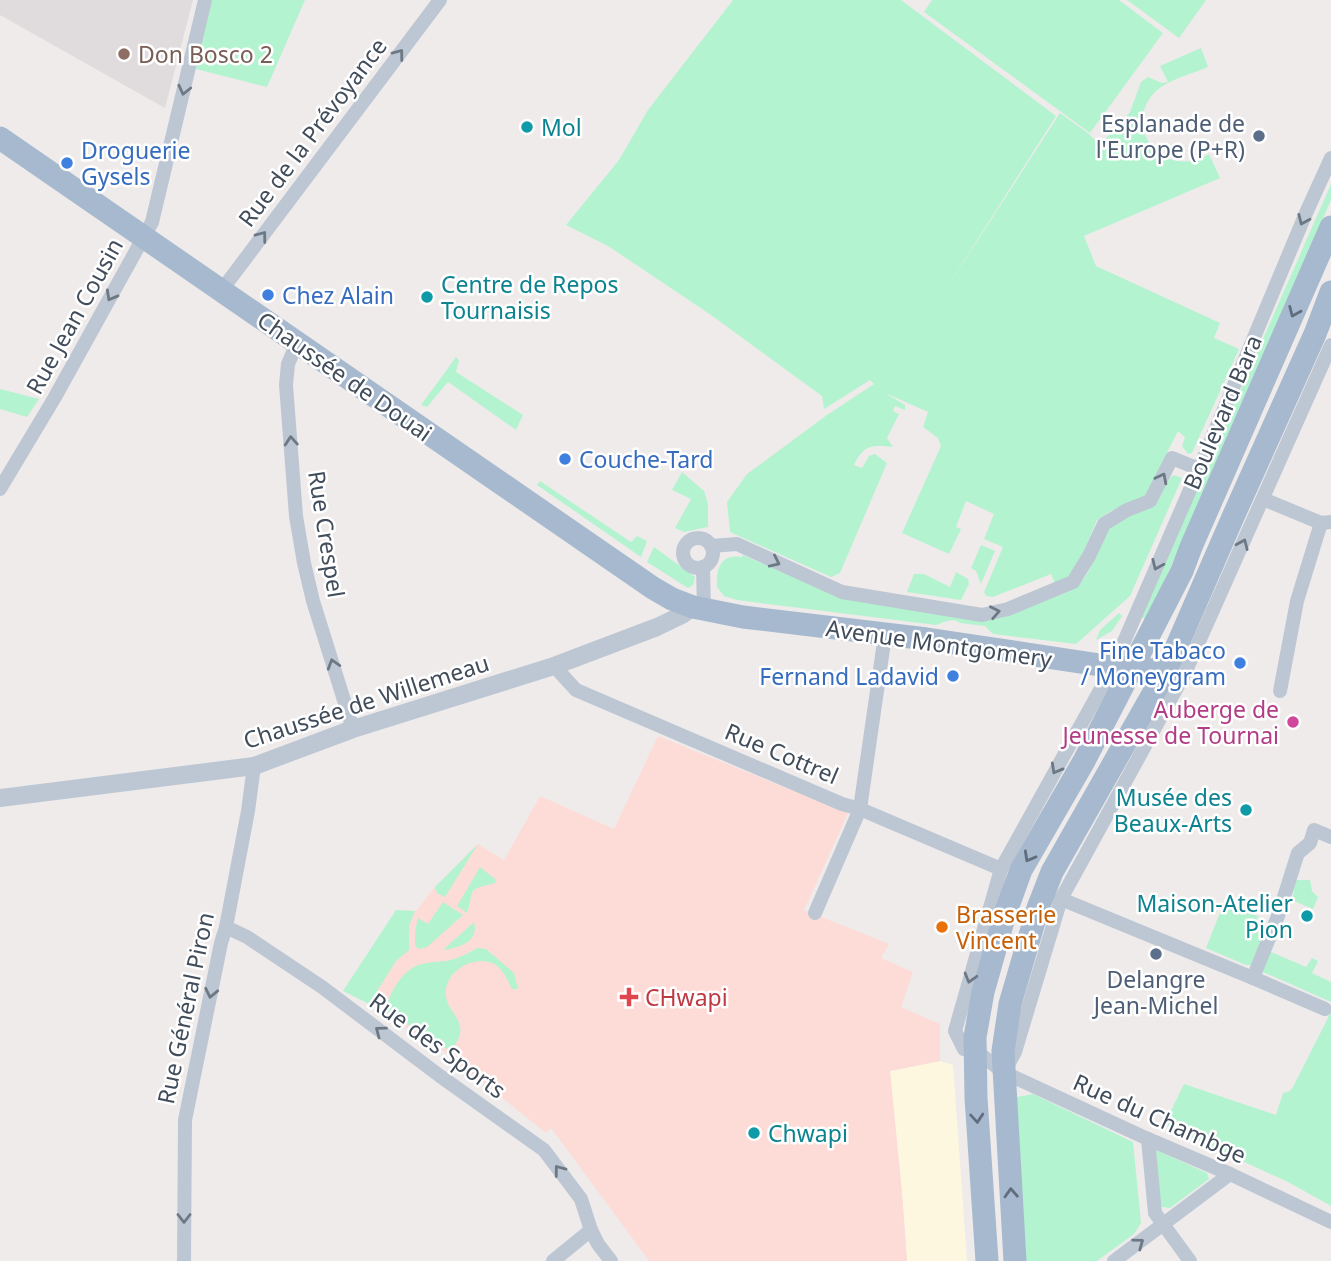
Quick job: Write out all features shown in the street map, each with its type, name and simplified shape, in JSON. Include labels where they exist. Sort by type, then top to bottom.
[{"type":"main road","name":"Chaussée de Douai","points":[[0,138],[653,588],[672,599],[699,608]]},
{"type":"main road","name":"Boulevard Bara","points":[[1149,670],[1159,619],[1331,227]]},
{"type":"main road","points":[[987,1261],[976,1098],[975,1037],[983,992],[1004,914],[1021,870],[1084,761],[1193,611],[1331,292]]},
{"type":"main road","name":"Avenue Montgomery","points":[[699,608],[743,617],[1149,670]]},
{"type":"main road","points":[[1015,1261],[1003,1072],[1003,1051],[1010,1004],[1038,908],[1052,872],[1149,670]]},
{"type":"street","name":"Rue Jean Cousin","points":[[0,489],[55,397],[152,222],[205,0]]},
{"type":"street","name":"Rue de la Prévoyance","points":[[221,291],[440,0]]},
{"type":"street","name":"Boulevard Bara","points":[[1149,670],[1199,469],[1331,158]]},
{"type":"street","name":"Rue Crespel","points":[[297,343],[288,364],[286,385],[296,516],[310,588],[353,729]]},
{"type":"street","points":[[1001,869],[1149,670],[1264,499],[1331,345]]},
{"type":"street","points":[[711,547],[737,544],[842,592],[982,615],[1008,610],[1073,582],[1104,524],[1127,510],[1150,501],[1172,458],[1199,469]]},
{"type":"street","points":[[1264,499],[1326,523],[1297,601],[1280,691]]},
{"type":"street","points":[[695,538],[705,539],[711,547],[712,556],[702,567],[693,567],[685,561],[684,547],[695,538]]},
{"type":"street","points":[[699,608],[702,567]]},
{"type":"street","name":"Chaussée de Willemeau","points":[[0,798],[254,766],[353,729],[554,666],[699,608]]},
{"type":"street","points":[[815,912],[860,809],[885,635]]},
{"type":"street","name":"Rue Cottrel","points":[[554,666],[576,690],[1001,869]]},
{"type":"street","points":[[1003,1072],[1015,1052],[1061,898],[1149,670]]},
{"type":"street","name":"Rue Général Piron","points":[[184,1261],[185,1119],[226,927],[254,766]]},
{"type":"street","points":[[1254,978],[1298,853],[1310,843],[1314,830],[1331,837]]},
{"type":"street","name":"Rue du Chambge","points":[[1001,869],[955,1031],[964,1049],[975,1050],[1003,1072],[1331,1222]]},
{"type":"street","points":[[1061,898],[1325,1009]]},
{"type":"street","name":"Rue des Sports","points":[[226,927],[247,937],[322,987],[544,1150],[581,1199],[591,1230],[611,1261]]},
{"type":"street","points":[[1148,1139],[1155,1213],[1190,1261]]},
{"type":"street","points":[[1114,1261],[1230,1174]]},
{"type":"street","points":[[553,1261],[591,1230]]},
{"type":"shaded area","name":"Don Bosco 2","points":[[0,0],[193,0],[165,108],[0,15]]},
{"type":"shaded area","name":"CHwapi","points":[[658,736],[848,813],[804,910],[889,944],[881,958],[913,972],[901,1007],[940,1024],[940,1061],[890,1071],[907,1261],[649,1261],[551,1128],[546,1133],[443,1051],[367,1003],[396,910],[416,911],[433,889],[478,844],[504,860],[540,796],[614,829]]},
{"type":"shaded area","points":[[940,1061],[953,1065],[967,1261],[907,1261],[890,1071]]},
{"type":"green space","points":[[211,0],[305,0],[267,87],[192,68]]},
{"type":"green space","points":[[733,0],[901,0],[1056,116],[941,297],[1060,113],[1100,145],[1130,112],[1141,82],[1148,77],[1162,83],[1168,82],[1160,66],[1201,48],[1208,67],[1172,81],[1154,93],[1145,107],[1145,135],[1152,147],[1163,156],[1176,161],[1192,161],[1209,154],[1220,178],[1084,236],[1096,266],[1220,323],[1214,338],[1239,349],[1192,453],[1188,454],[1182,446],[1185,437],[1178,431],[1145,496],[1097,520],[1069,577],[1055,584],[1051,574],[993,597],[986,596],[984,592],[1003,547],[984,539],[994,514],[966,501],[956,527],[961,529],[949,554],[902,533],[941,446],[938,438],[923,427],[928,412],[885,393],[905,405],[905,410],[895,406],[893,411],[899,414],[887,438],[893,447],[869,447],[861,453],[854,465],[862,468],[869,456],[875,454],[887,463],[840,573],[831,577],[730,532],[727,502],[747,474],[874,384],[870,380],[824,409],[822,396],[711,315],[608,246],[566,225],[619,160],[648,110]]},
{"type":"green space","points":[[932,0],[1119,0],[1163,33],[1090,133],[924,12]]},
{"type":"green space","points":[[1127,0],[1206,0],[1179,38]]},
{"type":"green space","points":[[1331,184],[1331,200],[1147,620],[1141,617]]},
{"type":"green space","points":[[456,357],[459,360],[456,372],[523,415],[516,430],[448,382],[427,407],[421,405]]},
{"type":"green space","points":[[0,389],[39,399],[27,417],[0,409]]},
{"type":"green space","points":[[682,472],[704,491],[708,504],[708,527],[684,532],[675,528],[691,499],[672,490]]},
{"type":"green space","points":[[1174,475],[1182,478],[1130,596],[1076,644],[993,634],[985,626],[955,620],[936,625],[737,600],[724,596],[717,587],[717,574],[724,560],[743,555],[834,595],[1014,613],[1070,591],[1078,585],[1090,569],[1110,527],[1118,520],[1157,502]]},
{"type":"green space","points":[[540,481],[631,542],[637,536],[647,541],[641,557],[537,485]]},
{"type":"green space","points":[[981,545],[995,551],[981,584],[976,571],[971,568]]},
{"type":"green space","points":[[654,547],[695,577],[693,585],[688,588],[647,562]]},
{"type":"green space","points":[[956,572],[968,579],[969,584],[961,600],[907,592],[914,574],[924,574],[950,587]]},
{"type":"green space","points":[[1119,613],[1122,616],[1112,631],[1096,640],[1100,630]]},
{"type":"green space","points":[[478,844],[445,897],[437,893],[435,887]]},
{"type":"green space","points":[[480,867],[496,880],[495,883],[473,891],[467,913],[457,906]]},
{"type":"green space","points":[[1295,880],[1310,880],[1312,891],[1318,897],[1313,909],[1289,899],[1293,896]]},
{"type":"green space","points":[[443,902],[463,915],[427,947],[416,947],[418,918],[428,924]]},
{"type":"green space","points":[[1223,905],[1231,905],[1258,916],[1255,924],[1266,928],[1251,965],[1206,948]]},
{"type":"green space","points":[[396,910],[415,911],[409,926],[409,950],[396,961],[369,1004],[343,991]]},
{"type":"green space","points":[[474,922],[475,929],[471,939],[457,947],[444,949]]},
{"type":"green space","points":[[477,948],[486,949],[514,973],[518,989],[512,989],[502,971],[492,963],[475,962],[458,969],[448,983],[446,992],[447,1001],[460,1026],[458,1040],[450,1051],[384,1010],[399,981],[412,968],[424,963],[454,959]]},
{"type":"green space","points":[[1269,951],[1306,967],[1312,958],[1318,961],[1312,973],[1331,982],[1331,1002],[1263,972]]},
{"type":"green space","points":[[1331,1008],[1331,1206],[1288,1182],[1164,1125],[1184,1084],[1276,1115],[1283,1093],[1293,1087]]},
{"type":"green space","points":[[1033,1094],[1133,1142],[1141,1223],[1134,1234],[1097,1261],[1021,1261],[1011,1106],[1017,1097]]},
{"type":"green space","points":[[1156,1150],[1207,1173],[1209,1179],[1170,1208],[1162,1207],[1159,1204]]},
{"type":"place","name":"Don Bosco 2","points":[[124,54]]},
{"type":"place","name":"Mol","points":[[527,127]]},
{"type":"place","name":"Esplanade de l'Europe (P+R)","points":[[1259,136]]},
{"type":"place","name":"Droguerie Gysels","points":[[67,163]]},
{"type":"place","name":"Chez Alain","points":[[268,295]]},
{"type":"place","name":"Centre de Repos Tournaisis","points":[[427,297]]},
{"type":"place","name":"Couche-Tard","points":[[565,459]]},
{"type":"place","name":"Fine Tabaco / Moneygram","points":[[1240,663]]},
{"type":"place","name":"Fernand Ladavid","points":[[953,676]]},
{"type":"place","name":"Auberge de Jeunesse de Tournai","points":[[1293,722]]},
{"type":"place","name":"Musée des Beaux-Arts","points":[[1246,810]]},
{"type":"place","name":"Maison-Atelier Pion","points":[[1307,916]]},
{"type":"place","name":"Brasserie Vincent","points":[[942,927]]},
{"type":"place","name":"Delangre Jean-Michel","points":[[1156,954]]},
{"type":"place","name":"CHwapi","points":[[629,997]]},
{"type":"place","name":"Chwapi","points":[[754,1133]]}]
